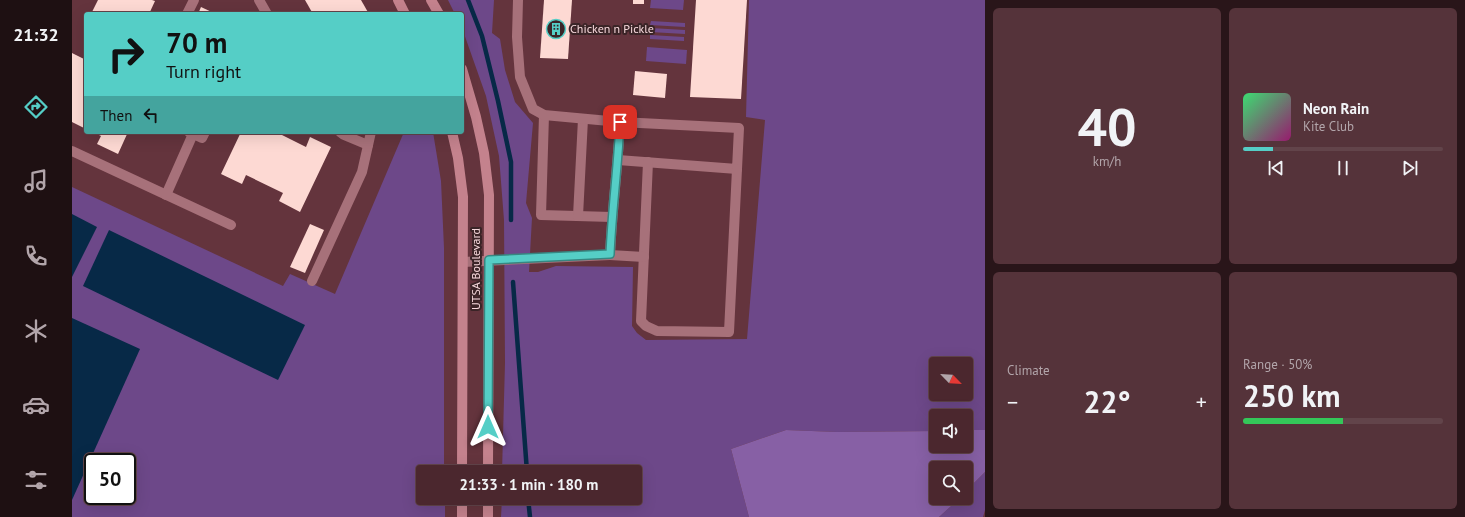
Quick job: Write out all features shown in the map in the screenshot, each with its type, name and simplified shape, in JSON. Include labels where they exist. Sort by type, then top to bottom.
[{"type":"main road","points":[[398,0],[404,12]]},
{"type":"main road","points":[[431,0],[438,12]]},
{"type":"main road","name":"UTSA Boulevard","points":[[464,76],[476,117],[484,153],[489,195],[488,465]]},
{"type":"main road","name":"UTSA Boulevard","points":[[452,134],[458,158],[463,197],[462,465]]},
{"type":"main road","points":[[462,505],[462,517]]},
{"type":"main road","points":[[488,505],[488,517]]},
{"type":"lane","points":[[188,12],[194,0]]},
{"type":"lane","points":[[259,0],[266,12]]},
{"type":"lane","points":[[518,0],[517,37],[520,77],[533,109],[544,115],[583,119],[739,128],[729,332],[657,331],[646,326],[641,321],[648,162]]},
{"type":"lane","points":[[544,115],[541,215],[612,217]]},
{"type":"lane","points":[[578,216],[583,119]]},
{"type":"lane","points":[[610,254],[620,122]]},
{"type":"lane","points":[[166,194],[191,134]]},
{"type":"lane","points":[[193,134],[202,138],[203,134]]},
{"type":"lane","points":[[343,134],[368,145]]},
{"type":"lane","points":[[312,281],[362,172],[371,134]]},
{"type":"lane","points":[[72,151],[231,225]]},
{"type":"lane","points":[[618,160],[737,169]]},
{"type":"lane","points":[[462,262],[610,254],[644,257]]},
{"type":"shaded area","points":[[448,0],[494,0],[492,33],[500,39],[505,70],[515,102],[533,123],[526,203],[532,218],[529,272],[538,272],[556,266],[633,267],[632,326],[637,333],[646,340],[747,339],[765,120],[746,117],[749,0],[985,0],[985,430],[973,430],[973,409],[929,409],[929,431],[837,432],[786,430],[731,449],[749,517],[501,517],[502,505],[642,505],[642,465],[502,465],[505,363],[504,220],[499,156],[486,96],[464,34],[464,12],[454,12]]},
{"type":"shaded area","points":[[651,0],[684,0],[683,10],[650,8]]},
{"type":"shaded area","points":[[651,21],[685,23],[685,27],[650,25]]},
{"type":"shaded area","points":[[651,28],[685,30],[685,34],[650,32]]},
{"type":"shaded area","points":[[650,35],[684,37],[684,41],[650,39]]},
{"type":"shaded area","points":[[647,47],[687,50],[686,64],[646,61]]},
{"type":"shaded area","points":[[403,134],[433,134],[441,181],[444,248],[444,465],[416,465],[416,505],[445,505],[445,517],[72,517],[72,187],[283,286],[290,274],[335,294]]},
{"type":"shaded area","points":[[786,430],[837,432],[929,431],[929,453],[973,453],[973,430],[985,430],[985,472],[973,484],[973,461],[929,461],[929,505],[952,505],[939,517],[749,517],[731,449]]},
{"type":"shaded area","points":[[985,472],[985,510],[983,517],[939,517],[952,505],[973,505],[973,484]]},
{"type":"water","points":[[72,214],[97,227],[72,277]]},
{"type":"water","points":[[109,230],[305,325],[278,380],[83,286]]},
{"type":"water","points":[[72,318],[140,349],[93,453],[84,453],[84,473],[72,500]]},
{"type":"building","points":[[98,0],[155,1],[150,12],[92,12]]},
{"type":"building","points":[[305,0],[361,0],[368,12],[312,12]]},
{"type":"building","name":"Chicken n Pickle","points":[[544,0],[572,0],[568,59],[540,58]]},
{"type":"building","points":[[633,0],[644,0],[644,4],[633,4]]},
{"type":"building","points":[[696,0],[747,0],[741,99],[690,97]]},
{"type":"building","points":[[201,7],[212,12],[199,12]]},
{"type":"building","points":[[72,53],[84,59],[84,128],[72,122]]},
{"type":"building","points":[[635,71],[667,74],[665,98],[633,95]]},
{"type":"building","points":[[97,134],[127,134],[118,154],[97,144],[101,136]]},
{"type":"building","points":[[240,134],[280,134],[306,147],[310,137],[331,147],[300,212],[279,201],[283,193],[246,175],[242,184],[221,174]]},
{"type":"building","points":[[310,224],[324,230],[305,273],[290,267]]},
{"type":"waterway","points":[[468,0],[482,36],[511,162],[511,220]]},
{"type":"waterway","points":[[513,282],[526,465]]},
{"type":"waterway","points":[[529,505],[530,517]]},
{"type":"place","name":"Chicken n Pickle","points":[[556,29]]},
{"type":"route","points":[[488,427],[489,260],[610,254],[620,122]]}]
